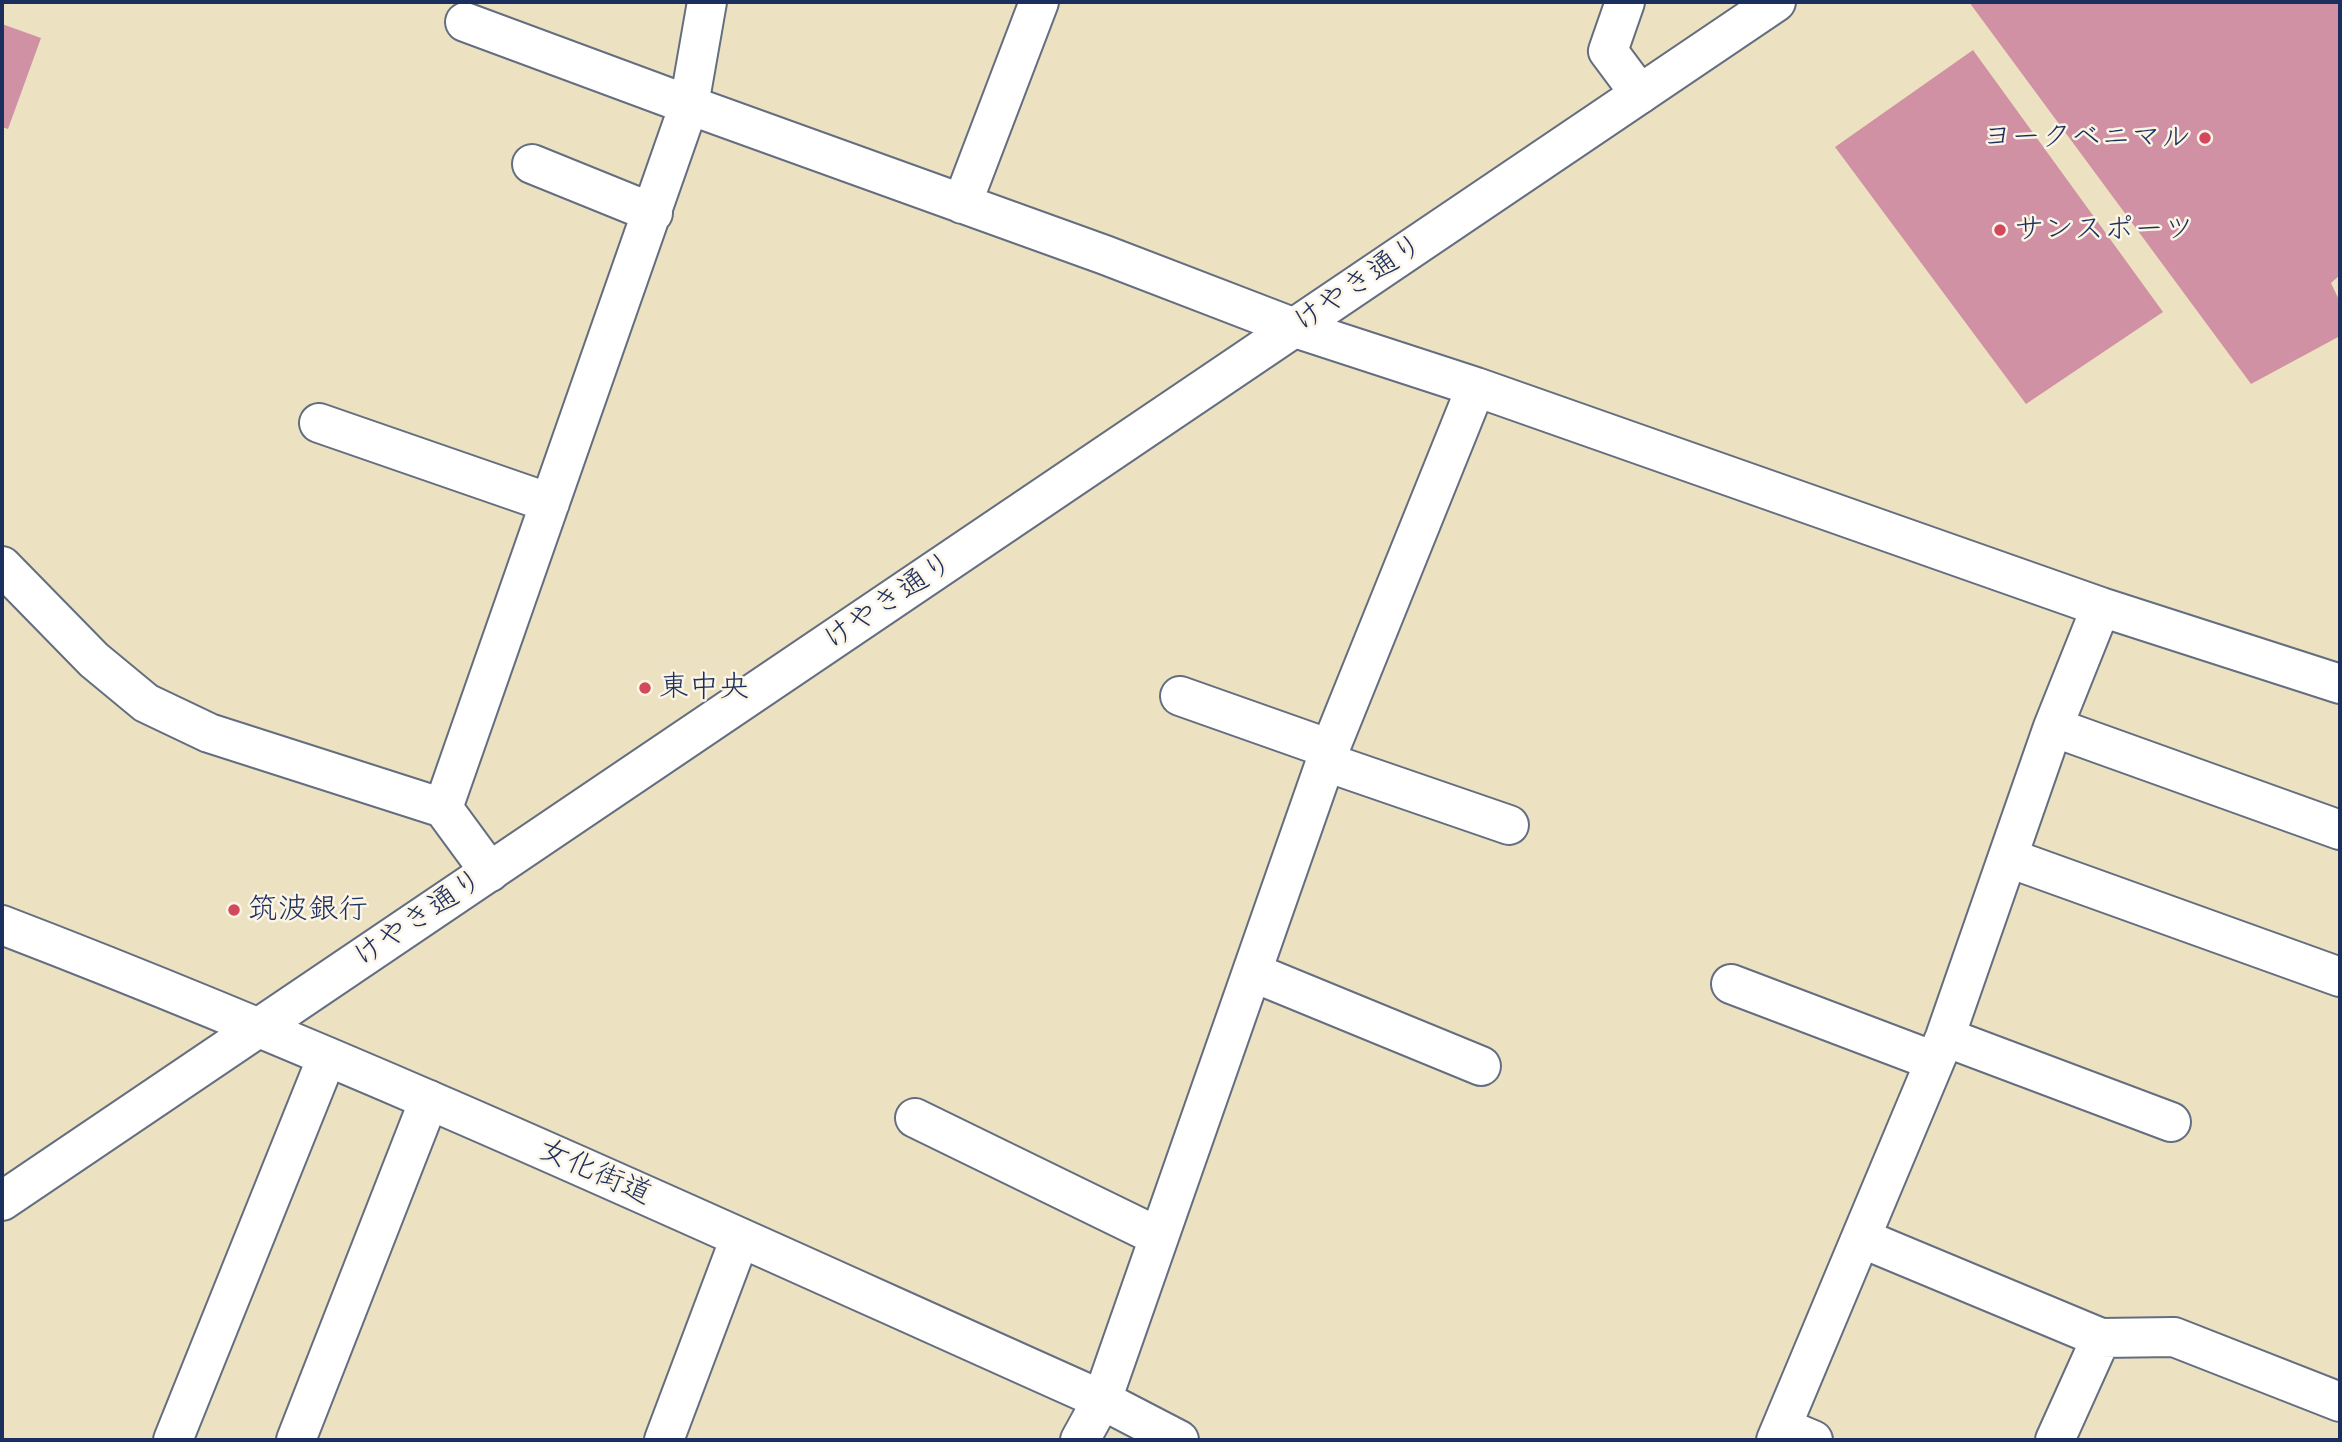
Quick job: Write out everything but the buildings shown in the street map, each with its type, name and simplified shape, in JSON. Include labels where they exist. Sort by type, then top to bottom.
[{"type":"street","points":[[443,808],[689,105],[707,2]]},
{"type":"street","points":[[962,204],[1039,2]]},
{"type":"street","points":[[1625,2],[1608,51],[1640,94]]},
{"type":"street","name":"けやき通り","points":[[2,1202],[1776,2]]},
{"type":"street","points":[[465,22],[1105,255],[1295,328],[1476,387],[2101,607],[2340,684]]},
{"type":"street","points":[[532,164],[653,213]]},
{"type":"street","points":[[1080,1440],[1102,1400],[1328,756],[1476,387]]},
{"type":"street","points":[[319,423],[550,503]]},
{"type":"street","points":[[2,566],[94,660],[146,703],[209,733],[443,808],[490,872]]},
{"type":"street","points":[[1791,1436],[1861,1238],[1940,1049],[2053,727],[2101,607]]},
{"type":"street","points":[[1180,696],[1509,825]]},
{"type":"street","points":[[2053,727],[2340,830]]},
{"type":"street","points":[[2009,858],[2340,977]]},
{"type":"street","name":"女化街道","points":[[2,925],[158,985],[429,1100],[1102,1400],[1180,1440]]},
{"type":"street","points":[[1252,972],[1481,1066]]},
{"type":"street","points":[[1731,984],[2171,1122]]},
{"type":"street","points":[[173,1440],[327,1057]]},
{"type":"street","points":[[296,1440],[429,1100]]},
{"type":"street","points":[[915,1118],[1159,1237]]},
{"type":"street","points":[[664,1440],[740,1238]]},
{"type":"street","points":[[1861,1238],[2101,1338],[2174,1337],[2340,1402]]},
{"type":"street","points":[[2055,1440],[2101,1338]]},
{"type":"place","name":"ヨークベニマル","points":[[2205,138]]},
{"type":"place","name":"サンスポーツ","points":[[2000,230]]},
{"type":"place","name":"東中央","points":[[645,688]]},
{"type":"place","name":"筑波銀行","points":[[234,910]]}]
